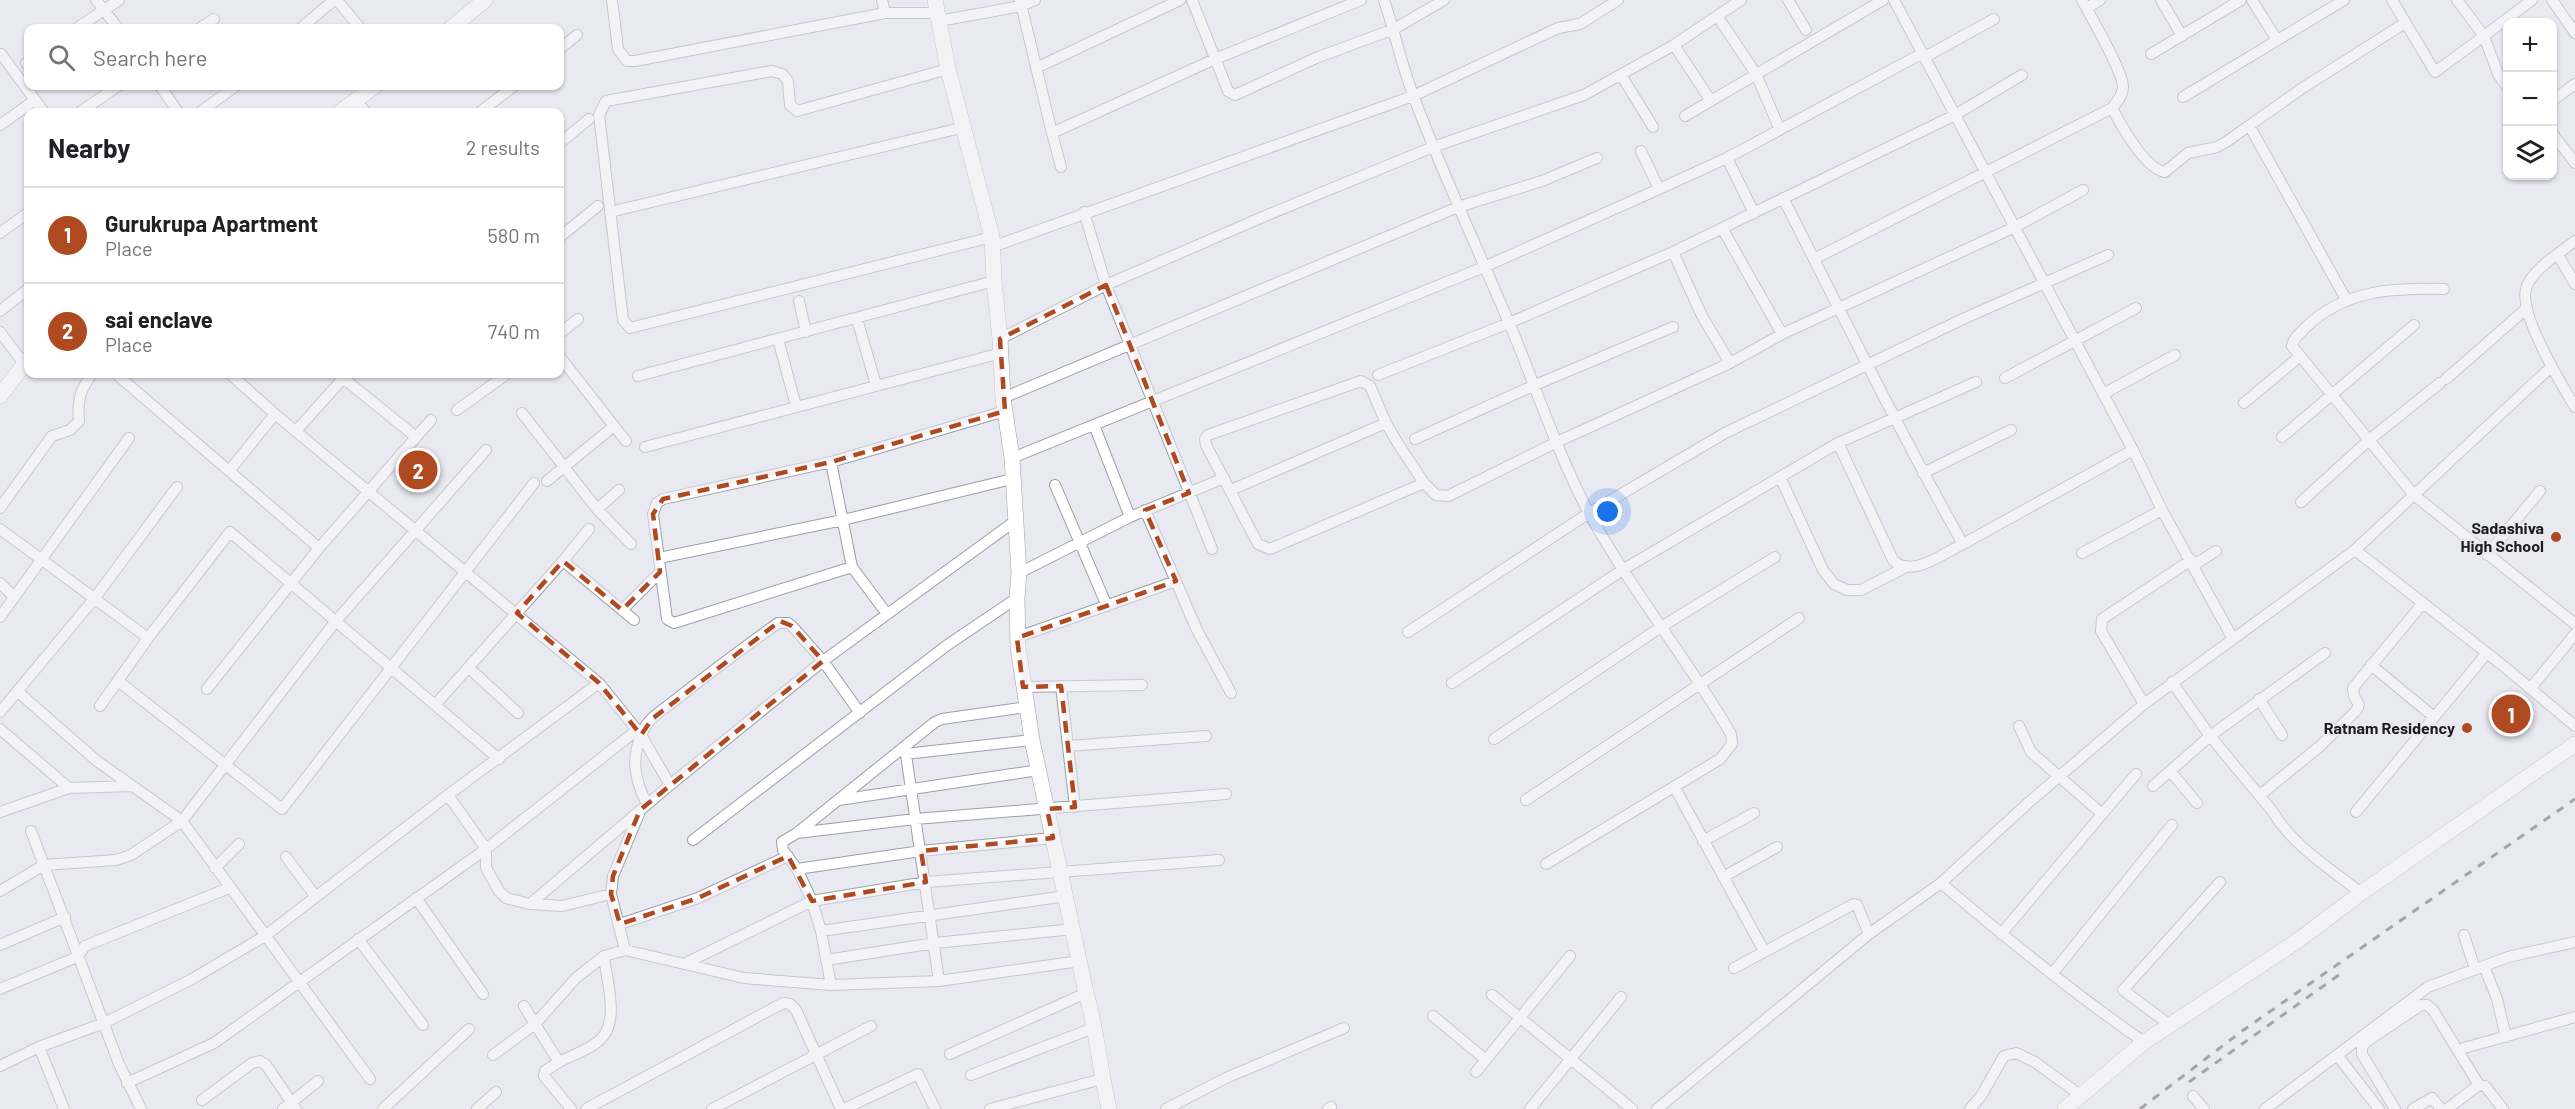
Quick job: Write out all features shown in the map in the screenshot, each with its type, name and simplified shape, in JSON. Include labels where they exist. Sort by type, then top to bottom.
[{"type":"street","points":[[96,0],[115,24]]},
{"type":"street","points":[[83,24],[119,0]]},
{"type":"street","points":[[306,24],[335,0],[356,24]]},
{"type":"street","points":[[456,24],[485,0]]},
{"type":"street","points":[[612,0],[618,49],[627,61],[885,13],[937,11],[1035,0]]},
{"type":"street","points":[[882,0],[885,13]]},
{"type":"street","points":[[1036,68],[1180,0]]},
{"type":"street","points":[[1192,0],[1228,91],[1238,95],[1316,58],[1394,29],[1444,0]]},
{"type":"street","points":[[1052,133],[1215,59],[1361,0]]},
{"type":"street","points":[[1384,0],[1413,96],[1433,147],[1589,513],[1661,627],[1702,684],[1731,734],[1732,744],[1720,759],[1546,864]]},
{"type":"street","points":[[948,69],[797,111],[790,105],[788,81],[782,74],[772,71],[606,101],[599,115],[623,321],[630,328],[992,242],[1413,96],[1558,28],[1580,24],[1618,0]]},
{"type":"street","points":[[645,447],[876,385],[1001,346],[1106,285],[1265,216],[1433,147],[1584,95],[1674,45],[1741,0]]},
{"type":"street","points":[[1788,0],[1806,30]]},
{"type":"street","points":[[1685,116],[1884,0]]},
{"type":"street","points":[[1814,259],[2112,108],[2119,99],[2123,87],[2119,72],[2084,4],[2100,0]]},
{"type":"street","points":[[2161,0],[2182,36]]},
{"type":"street","points":[[2151,54],[2241,0]]},
{"type":"street","points":[[2252,0],[2277,40]]},
{"type":"street","points":[[2183,97],[2344,0]]},
{"type":"street","points":[[2392,0],[2435,72],[2532,0]]},
{"type":"street","points":[[2457,0],[2484,36],[2498,74],[2503,81]]},
{"type":"street","points":[[2552,0],[2575,33]]},
{"type":"street","points":[[1896,1],[2133,450],[2162,510],[2193,562],[2233,639]]},
{"type":"street","points":[[1020,3],[1061,167]]},
{"type":"street","points":[[937,11],[948,69],[965,127],[992,242],[1004,404],[1012,458],[1019,573],[1018,637],[1023,687],[1060,873],[1074,929],[1086,993],[1096,1027],[1102,1079],[1109,1109]]},
{"type":"street","points":[[1718,17],[1756,74],[1780,130]]},
{"type":"street","points":[[206,24],[214,19]]},
{"type":"street","points":[[1012,458],[1484,267],[1659,189],[1727,158],[1994,19]]},
{"type":"street","points":[[2112,108],[2124,131],[2160,171],[2168,170],[2188,153],[2217,147],[2250,128],[2304,87],[2404,23]]},
{"type":"street","points":[[564,46],[577,35]]},
{"type":"street","points":[[1674,45],[1711,101]]},
{"type":"street","points":[[2,54],[24,85]]},
{"type":"street","points":[[1621,75],[1653,127]]},
{"type":"street","points":[[1378,375],[1509,323],[1673,252],[1955,115],[2022,75]]},
{"type":"street","points":[[2557,98],[2575,84]]},
{"type":"street","points":[[28,90],[41,108]]},
{"type":"street","points":[[86,108],[112,90]]},
{"type":"street","points":[[163,90],[175,108]]},
{"type":"street","points":[[206,108],[230,90]]},
{"type":"street","points":[[361,107],[372,90]]},
{"type":"street","points":[[485,108],[509,90]]},
{"type":"street","points":[[0,125],[35,100]]},
{"type":"street","points":[[564,140],[589,119]]},
{"type":"street","points":[[610,212],[965,127]]},
{"type":"street","points":[[2250,128],[2347,301]]},
{"type":"street","points":[[2557,138],[2575,163]]},
{"type":"street","points":[[1641,151],[1659,189]]},
{"type":"street","points":[[852,567],[674,623],[665,614],[653,514],[657,503],[663,499],[831,462],[1004,404],[1131,343],[1458,207],[1542,181],[1597,158]]},
{"type":"street","points":[[1727,158],[1754,213]]},
{"type":"street","points":[[1424,483],[1270,549],[1258,544],[1206,445],[1205,439],[1208,435],[1358,381],[1370,386],[1386,423],[1424,483],[1436,495],[1448,496],[1557,442],[1730,363],[1782,334],[2015,227],[2083,190]]},
{"type":"street","points":[[1783,198],[1894,418],[1964,544]]},
{"type":"street","points":[[564,234],[598,206]]},
{"type":"street","points":[[1084,212],[1106,285],[1212,549]]},
{"type":"street","points":[[0,233],[24,216]]},
{"type":"street","points":[[1722,228],[1782,334]]},
{"type":"street","points":[[2575,241],[2537,272],[2526,289],[2527,308],[2551,367],[2575,407]]},
{"type":"street","points":[[1673,252],[1702,316],[1730,363]]},
{"type":"street","points":[[1408,632],[1589,513],[1725,433],[1965,318],[2045,285],[2108,255]]},
{"type":"street","points":[[2558,255],[2575,284]]},
{"type":"street","points":[[638,376],[994,281]]},
{"type":"street","points":[[2444,289],[2406,288],[2372,291],[2347,301],[2313,321],[2294,339],[2292,346],[2414,495],[2575,624]]},
{"type":"street","points":[[0,311],[24,292]]},
{"type":"street","points":[[799,301],[806,332]]},
{"type":"street","points":[[2005,378],[2136,308]]},
{"type":"street","points":[[2301,502],[2369,440],[2443,381],[2527,308]]},
{"type":"street","points":[[564,330],[578,319]]},
{"type":"street","points":[[857,319],[876,385]]},
{"type":"street","points":[[2282,437],[2414,325]]},
{"type":"street","points":[[1415,439],[1673,327]]},
{"type":"street","points":[[0,332],[24,360]]},
{"type":"street","points":[[778,339],[796,406]]},
{"type":"street","points":[[2103,394],[2175,356]]},
{"type":"street","points":[[2244,403],[2299,357]]},
{"type":"street","points":[[564,362],[626,441]]},
{"type":"street","points":[[0,396],[24,365]]},
{"type":"street","points":[[1656,1109],[1869,933],[1941,883],[2144,704],[2355,550],[2551,367]]},
{"type":"street","points":[[0,508],[52,436],[70,430],[79,421],[77,406],[81,389],[89,378]]},
{"type":"street","points":[[121,378],[319,548]]},
{"type":"street","points":[[234,378],[599,683],[639,733],[670,785]]},
{"type":"street","points":[[296,431],[340,378]]},
{"type":"street","points":[[347,378],[416,437]]},
{"type":"street","points":[[457,410],[501,378]]},
{"type":"street","points":[[1452,683],[1624,569],[1838,443],[1976,382]]},
{"type":"street","points":[[522,413],[597,509],[631,544]]},
{"type":"street","points":[[230,470],[275,414]]},
{"type":"street","points":[[207,689],[319,548],[431,420]]},
{"type":"street","points":[[1231,490],[1386,423]]},
{"type":"street","points":[[547,481],[614,426]]},
{"type":"street","points":[[1094,426],[1130,517]]},
{"type":"street","points":[[1923,473],[2011,430]]},
{"type":"street","points":[[0,617],[39,559],[129,438]]},
{"type":"street","points":[[1838,443],[1893,560],[1904,568]]},
{"type":"street","points":[[0,891],[44,865],[117,860],[131,855],[182,821],[335,622],[486,450]]},
{"type":"street","points":[[1780,477],[1823,570],[1834,584],[1846,590],[1861,590],[1904,568],[1913,568],[1964,544],[2133,450]]},
{"type":"street","points":[[831,462],[852,567],[887,614]]},
{"type":"street","points":[[1019,573],[1144,510],[1224,478]]},
{"type":"street","points":[[659,558],[843,520],[1012,479]]},
{"type":"street","points":[[118,681],[282,809],[534,483]]},
{"type":"street","points":[[1055,485],[1107,606]]},
{"type":"street","points":[[0,712],[94,599],[177,487]]},
{"type":"street","points":[[597,509],[619,490]]},
{"type":"street","points":[[2487,555],[2541,490]]},
{"type":"street","points":[[1144,510],[1197,630],[1231,693]]},
{"type":"street","points":[[2082,553],[2162,510]]},
{"type":"street","points":[[530,904],[670,785],[823,661],[1015,520]]},
{"type":"street","points":[[0,529],[148,638]]},
{"type":"street","points":[[435,705],[589,529]]},
{"type":"street","points":[[100,706],[148,638],[230,532],[499,759]]},
{"type":"street","points":[[2355,550],[2487,653],[2575,726]]},
{"type":"street","points":[[2144,704],[2101,631],[2102,619],[2193,562],[2216,551]]},
{"type":"street","points":[[1494,739],[1661,627],[1775,557]]},
{"type":"street","points":[[563,561],[634,620]]},
{"type":"street","points":[[622,610],[660,572]]},
{"type":"street","points":[[1018,637],[1176,581]]},
{"type":"street","points":[[0,583],[14,597]]},
{"type":"street","points":[[693,840],[946,646],[1017,598]]},
{"type":"street","points":[[2260,795],[2319,747],[2356,711],[2359,705],[2353,688],[2423,603]]},
{"type":"street","points":[[1526,800],[1799,618]]},
{"type":"street","points":[[127,1083],[201,1051],[486,849],[639,733],[660,712],[778,623],[788,623],[792,626],[823,661],[860,713]]},
{"type":"street","points":[[2530,689],[2575,634]]},
{"type":"street","points":[[2153,786],[2210,736],[2325,653]]},
{"type":"street","points":[[2356,812],[2487,653]]},
{"type":"street","points":[[2371,665],[2434,717]]},
{"type":"street","points":[[469,668],[518,713]]},
{"type":"street","points":[[2172,682],[2210,736],[2291,836],[2361,893]]},
{"type":"street","points":[[0,1066],[39,1047],[104,1023],[192,979],[265,936],[448,795],[599,683]]},
{"type":"street","points":[[1023,687],[1142,685]]},
{"type":"street","points":[[1061,686],[1075,807]]},
{"type":"street","points":[[18,692],[97,761],[182,821],[370,1078]]},
{"type":"street","points":[[2259,699],[2282,735]]},
{"type":"street","points":[[831,985],[821,931],[812,901],[782,842],[905,751],[942,719],[1027,707]]},
{"type":"street","points":[[2019,726],[2031,752],[2101,813]]},
{"type":"street","points":[[0,729],[69,788]]},
{"type":"street","points":[[625,950],[611,894],[613,876],[644,807],[634,764],[639,733]]},
{"type":"street","points":[[1068,746],[1206,736]]},
{"type":"street","points":[[905,751],[1032,740]]},
{"type":"street","points":[[2065,1109],[2144,1042],[2296,942],[2361,893],[2575,744]]},
{"type":"street","points":[[905,751],[939,981]]},
{"type":"street","points":[[836,800],[1039,770]]},
{"type":"street","points":[[2170,771],[2197,803]]},
{"type":"street","points":[[2001,934],[2136,774]]},
{"type":"street","points":[[0,812],[69,788],[132,786]]},
{"type":"street","points":[[1675,788],[1764,951]]},
{"type":"street","points":[[797,832],[915,819],[1226,794]]},
{"type":"street","points":[[448,795],[486,849],[486,868],[499,891],[506,897],[530,904],[562,906],[611,894]]},
{"type":"street","points":[[1703,841],[1754,813]]},
{"type":"street","points":[[2052,974],[2172,825]]},
{"type":"street","points":[[32,831],[77,957],[127,1083],[141,1109]]},
{"type":"street","points":[[797,869],[921,851],[1053,837]]},
{"type":"street","points":[[215,867],[239,844]]},
{"type":"street","points":[[1723,877],[1777,847]]},
{"type":"street","points":[[286,856],[316,897]]},
{"type":"street","points":[[620,924],[698,898],[788,856]]},
{"type":"street","points":[[684,964],[812,901],[926,882],[1219,860]]},
{"type":"street","points":[[2170,1025],[2123,990],[2220,882]]},
{"type":"street","points":[[1941,883],[2052,974],[2144,1042]]},
{"type":"street","points":[[0,989],[77,957],[85,946],[229,888]]},
{"type":"street","points":[[821,931],[1066,897]]},
{"type":"street","points":[[416,898],[483,994]]},
{"type":"street","points":[[1734,968],[1854,904],[1857,905],[1869,933]]},
{"type":"street","points":[[0,945],[64,917]]},
{"type":"street","points":[[826,960],[935,943],[1074,929]]},
{"type":"street","points":[[2464,935],[2497,999],[2506,1037]]},
{"type":"street","points":[[358,939],[423,1025]]},
{"type":"street","points":[[2265,1109],[2428,987],[2508,957],[2575,942]]},
{"type":"street","points":[[493,1055],[535,1024],[563,991],[603,956],[625,950],[744,978],[831,985],[939,981],[1080,961]]},
{"type":"street","points":[[566,1108],[544,1076],[545,1071],[589,1047],[606,1032],[610,1014],[603,956]]},
{"type":"street","points":[[1476,1072],[1570,956]]},
{"type":"street","points":[[950,1054],[1086,993]]},
{"type":"street","points":[[1492,995],[1632,1109]]},
{"type":"street","points":[[1530,1109],[1620,997]]},
{"type":"street","points":[[586,1109],[783,1003],[796,1010],[814,1054],[842,1109],[918,1074],[934,1109]]},
{"type":"street","points":[[2395,1109],[2362,1054],[2362,1047],[2421,1005],[2427,1005],[2433,1010],[2478,1084],[2485,1086],[2504,1109]]},
{"type":"street","points":[[524,1006],[559,1062]]},
{"type":"street","points":[[1433,1016],[1486,1060]]},
{"type":"street","points":[[2464,1048],[2575,1017]]},
{"type":"street","points":[[712,1109],[871,1026]]},
{"type":"street","points":[[970,1075],[1096,1027]]},
{"type":"street","points":[[1166,1109],[1226,1078],[1344,1028]]},
{"type":"street","points":[[383,1109],[469,1029]]},
{"type":"street","points":[[39,1047],[64,1109]]},
{"type":"street","points":[[1970,1109],[1982,1096],[2004,1056],[2016,1053],[2035,1062],[2080,1095]]},
{"type":"street","points":[[2337,1055],[2372,1107]]},
{"type":"street","points":[[202,1100],[252,1063],[260,1061],[266,1065],[290,1107],[318,1081]]},
{"type":"street","points":[[990,1109],[1102,1079]]},
{"type":"street","points":[[2447,1109],[2478,1084]]},
{"type":"street","points":[[477,1109],[496,1092]]},
{"type":"street","points":[[2193,1096],[2204,1109]]},
{"type":"street","points":[[2413,1109],[2432,1098],[2440,1109]]},
{"type":"highlighted area","points":[[1106,285],[1189,493],[1145,510],[1176,581],[1017,638],[1023,687],[1061,686],[1075,807],[1047,809],[1053,838],[921,851],[926,882],[812,901],[788,856],[698,898],[620,924],[611,894],[613,876],[640,810],[823,661],[792,626],[780,621],[652,719],[641,735],[599,683],[517,613],[563,561],[622,610],[660,572],[653,514],[663,499],[831,462],[1005,411],[1000,339]]},
{"type":"railway","points":[[2140,1109],[2242,1031],[2575,799]]},
{"type":"railway","points":[[2189,1082],[2343,972]]},
{"type":"place","name":"sai enclave","points":[[418,470]]},
{"type":"place","name":"Sadashiva High School","points":[[2556,537]]},
{"type":"place","name":"Gurukrupa Apartment","points":[[2511,714]]},
{"type":"place","name":"Ratnam Residency","points":[[2467,728]]}]
